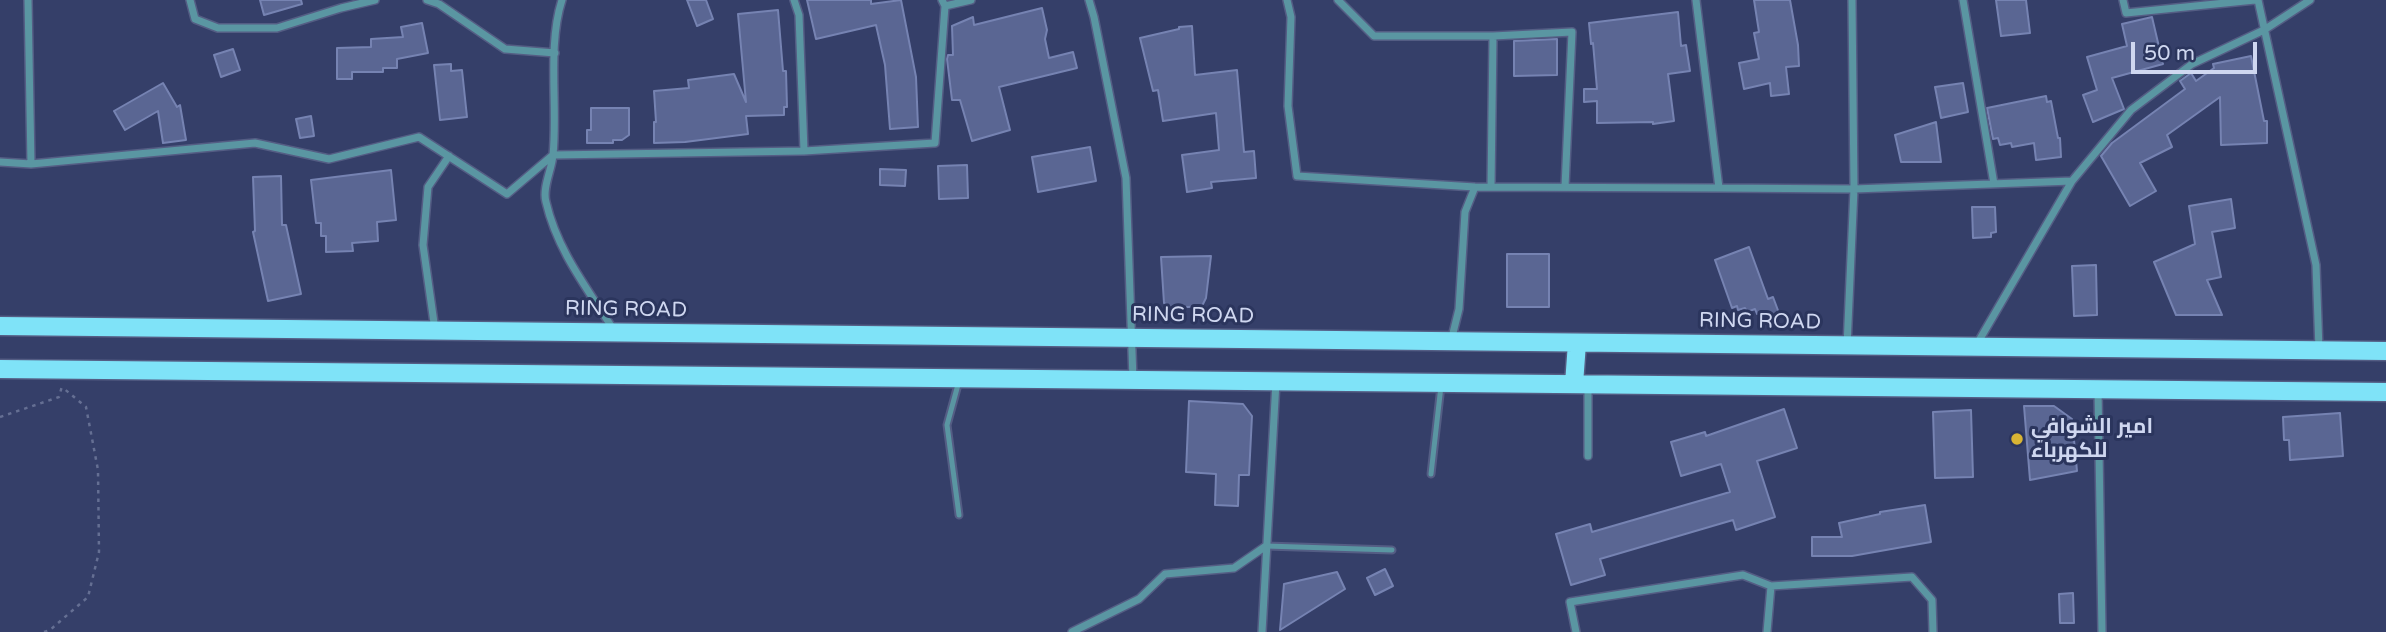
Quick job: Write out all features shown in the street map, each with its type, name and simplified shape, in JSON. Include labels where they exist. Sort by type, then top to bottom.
[{"type":"main road","name":"RING ROAD","points":[[0,326],[2386,351]]},
{"type":"main road","points":[[1577,343],[1581,384]]},
{"type":"main road","points":[[0,369],[65,378],[960,378],[2386,392]]},
{"type":"street","points":[[28,0],[31,164]]},
{"type":"street","points":[[190,0],[195,19],[218,28],[277,28],[375,0]]},
{"type":"street","points":[[427,0],[439,4],[505,49],[555,53]]},
{"type":"street","points":[[562,0],[555,53],[553,155],[544,199],[562,250],[615,332]]},
{"type":"street","points":[[794,0],[799,15],[804,151]]},
{"type":"street","points":[[0,162],[31,164],[255,143],[329,159],[419,137],[507,194],[553,155],[804,151],[935,143],[944,3],[971,0]]},
{"type":"street","points":[[1089,0],[1126,178],[1133,380]]},
{"type":"street","points":[[1287,0],[1291,17],[1288,106],[1297,176],[1475,187],[1854,190],[2071,181]]},
{"type":"street","points":[[1338,0],[1374,36],[1493,36],[1572,32],[1566,187]]},
{"type":"street","points":[[1696,0],[1719,188]]},
{"type":"street","points":[[1847,346],[1854,190],[1852,0]]},
{"type":"street","points":[[1963,0],[1994,184]]},
{"type":"street","points":[[2123,0],[2126,13],[2257,0],[2316,265],[2319,351]]},
{"type":"street","points":[[1975,347],[2071,181],[2131,110],[2192,64],[2264,30],[2310,0]]},
{"type":"street","points":[[1490,187],[1493,36]]},
{"type":"street","points":[[435,331],[424,245],[429,187],[449,156]]},
{"type":"street","points":[[1451,341],[1459,309],[1465,212],[1475,187]]},
{"type":"street","points":[[1262,632],[1276,381]]},
{"type":"street","points":[[1581,384],[1587,456]]},
{"type":"street","points":[[2098,389],[2102,632]]},
{"type":"street","points":[[1077,631],[1139,599],[1165,574],[1234,568],[1266,546]]},
{"type":"street","points":[[1576,632],[1570,602],[1743,575],[1771,586],[1912,577],[1932,600],[1933,632]]},
{"type":"street","points":[[1767,632],[1771,586]]},
{"type":"lane","points":[[959,515],[947,425],[960,378]]},
{"type":"lane","points":[[1431,474],[1441,383]]},
{"type":"lane","points":[[1266,546],[1392,550]]},
{"type":"path","points":[[0,417],[59,397],[65,378]]},
{"type":"path","points":[[44,632],[88,597],[99,552],[98,470],[86,407],[65,378]]},
{"type":"building","points":[[260,0],[301,0],[302,4],[264,15]]},
{"type":"building","points":[[687,0],[706,0],[713,19],[697,26]]},
{"type":"building","points":[[807,0],[871,0],[871,4],[901,0],[916,77],[918,127],[890,129],[885,65],[876,25],[816,39]]},
{"type":"building","points":[[1754,0],[1790,0],[1799,66],[1786,67],[1789,94],[1771,96],[1770,83],[1744,89],[1739,63],[1759,59],[1754,33],[1759,32]]},
{"type":"building","points":[[1996,0],[2026,0],[2030,33],[2001,36]]},
{"type":"building","points":[[1042,8],[1049,58],[1073,52],[1077,68],[999,87],[1010,130],[972,141],[960,100],[952,100],[947,59],[948,55],[953,55],[952,26],[973,17],[974,25]]},
{"type":"building","points":[[778,10],[783,71],[786,71],[787,107],[784,107],[784,115],[746,116],[748,134],[654,143],[654,91],[689,88],[688,80],[734,74],[746,102],[738,14]]},
{"type":"building","points":[[1678,12],[1681,46],[1686,45],[1690,71],[1668,74],[1674,121],[1653,124],[1597,123],[1597,101],[1584,102],[1584,89],[1597,89],[1589,23]]},
{"type":"building","points":[[2152,17],[2163,64],[2112,78],[2124,109],[2093,122],[2083,95],[2097,90],[2087,57],[2127,46],[2122,24]]},
{"type":"building","points":[[422,23],[428,53],[397,59],[397,68],[383,68],[383,72],[352,72],[352,79],[337,79],[337,48],[371,47],[371,39],[403,37],[401,27]]},
{"type":"building","points":[[1192,26],[1195,75],[1237,70],[1244,152],[1254,151],[1256,178],[1211,182],[1212,188],[1187,192],[1182,155],[1219,150],[1216,113],[1163,121],[1158,90],[1153,91],[1140,38]]},
{"type":"building","points":[[1557,39],[1557,75],[1514,76],[1514,41]]},
{"type":"building","points":[[233,49],[240,70],[221,77],[214,55]]},
{"type":"building","points":[[2251,56],[2264,121],[2267,121],[2267,143],[2221,145],[2220,97],[2167,135],[2172,147],[2140,163],[2156,191],[2130,206],[2101,156],[2112,143],[2185,89],[2180,81],[2191,73],[2196,81],[2214,68],[2213,64]]},
{"type":"building","points":[[451,64],[451,71],[462,70],[467,117],[440,120],[434,65]]},
{"type":"building","points":[[163,83],[177,107],[180,105],[186,140],[163,143],[158,111],[125,130],[114,111]]},
{"type":"building","points":[[1963,83],[1968,112],[1941,118],[1935,87]]},
{"type":"building","points":[[2046,96],[2047,102],[2051,101],[2060,138],[2061,157],[2036,160],[2034,143],[2012,147],[2011,143],[2000,145],[1998,138],[1993,139],[1987,108]]},
{"type":"building","points":[[591,108],[629,108],[629,135],[622,140],[613,140],[613,143],[587,143],[587,130],[591,130]]},
{"type":"building","points":[[311,116],[314,136],[300,138],[296,119]]},
{"type":"building","points":[[1936,122],[1941,162],[1901,162],[1895,135]]},
{"type":"building","points":[[1090,147],[1096,181],[1038,192],[1032,157]]},
{"type":"building","points":[[967,165],[968,198],[939,199],[938,166]]},
{"type":"building","points":[[880,169],[906,170],[905,186],[880,185]]},
{"type":"building","points":[[391,170],[396,220],[377,222],[378,241],[352,243],[353,251],[326,252],[326,236],[321,236],[321,223],[316,223],[311,180]]},
{"type":"building","points":[[281,176],[282,225],[286,225],[301,294],[268,301],[253,232],[253,177]]},
{"type":"building","points":[[2231,199],[2235,228],[2212,232],[2221,277],[2207,280],[2222,315],[2176,315],[2154,262],[2195,244],[2189,206]]},
{"type":"building","points":[[1972,207],[1995,207],[1996,232],[1991,233],[1991,237],[1973,238]]},
{"type":"building","points":[[1749,247],[1768,299],[1773,297],[1779,313],[1766,318],[1763,312],[1757,314],[1755,309],[1747,312],[1745,308],[1732,308],[1715,260]]},
{"type":"building","points":[[1507,254],[1549,254],[1549,307],[1507,307]]},
{"type":"building","points":[[1211,256],[1206,298],[1202,306],[1174,308],[1164,303],[1161,257]]},
{"type":"building","points":[[2096,265],[2097,315],[2074,316],[2072,266]]},
{"type":"building","points":[[1189,401],[1243,404],[1252,416],[1249,475],[1239,475],[1238,506],[1215,505],[1216,474],[1186,472]]},
{"type":"building","points":[[2024,406],[2054,406],[2072,419],[2077,471],[2030,480]]},
{"type":"building","points":[[1784,409],[1797,448],[1757,461],[1775,517],[1736,530],[1733,520],[1600,559],[1605,575],[1571,585],[1556,534],[1590,524],[1592,532],[1730,492],[1721,464],[1681,476],[1671,442],[1705,432],[1706,436]]},
{"type":"building","points":[[1971,410],[1973,477],[1935,478],[1933,412]]},
{"type":"building","points":[[2340,413],[2343,456],[2290,460],[2289,440],[2284,440],[2283,417]]},
{"type":"building","points":[[1925,505],[1931,542],[1852,556],[1812,556],[1812,537],[1842,537],[1839,523],[1880,512]]},
{"type":"building","points":[[1385,569],[1393,586],[1375,595],[1367,578]]},
{"type":"building","points":[[1337,572],[1345,589],[1280,630],[1284,584]]},
{"type":"building","points":[[2073,593],[2074,623],[2060,623],[2059,594]]},
{"type":"place","name":"امير الشوافي للكهرباء","points":[[2017,439]]}]
